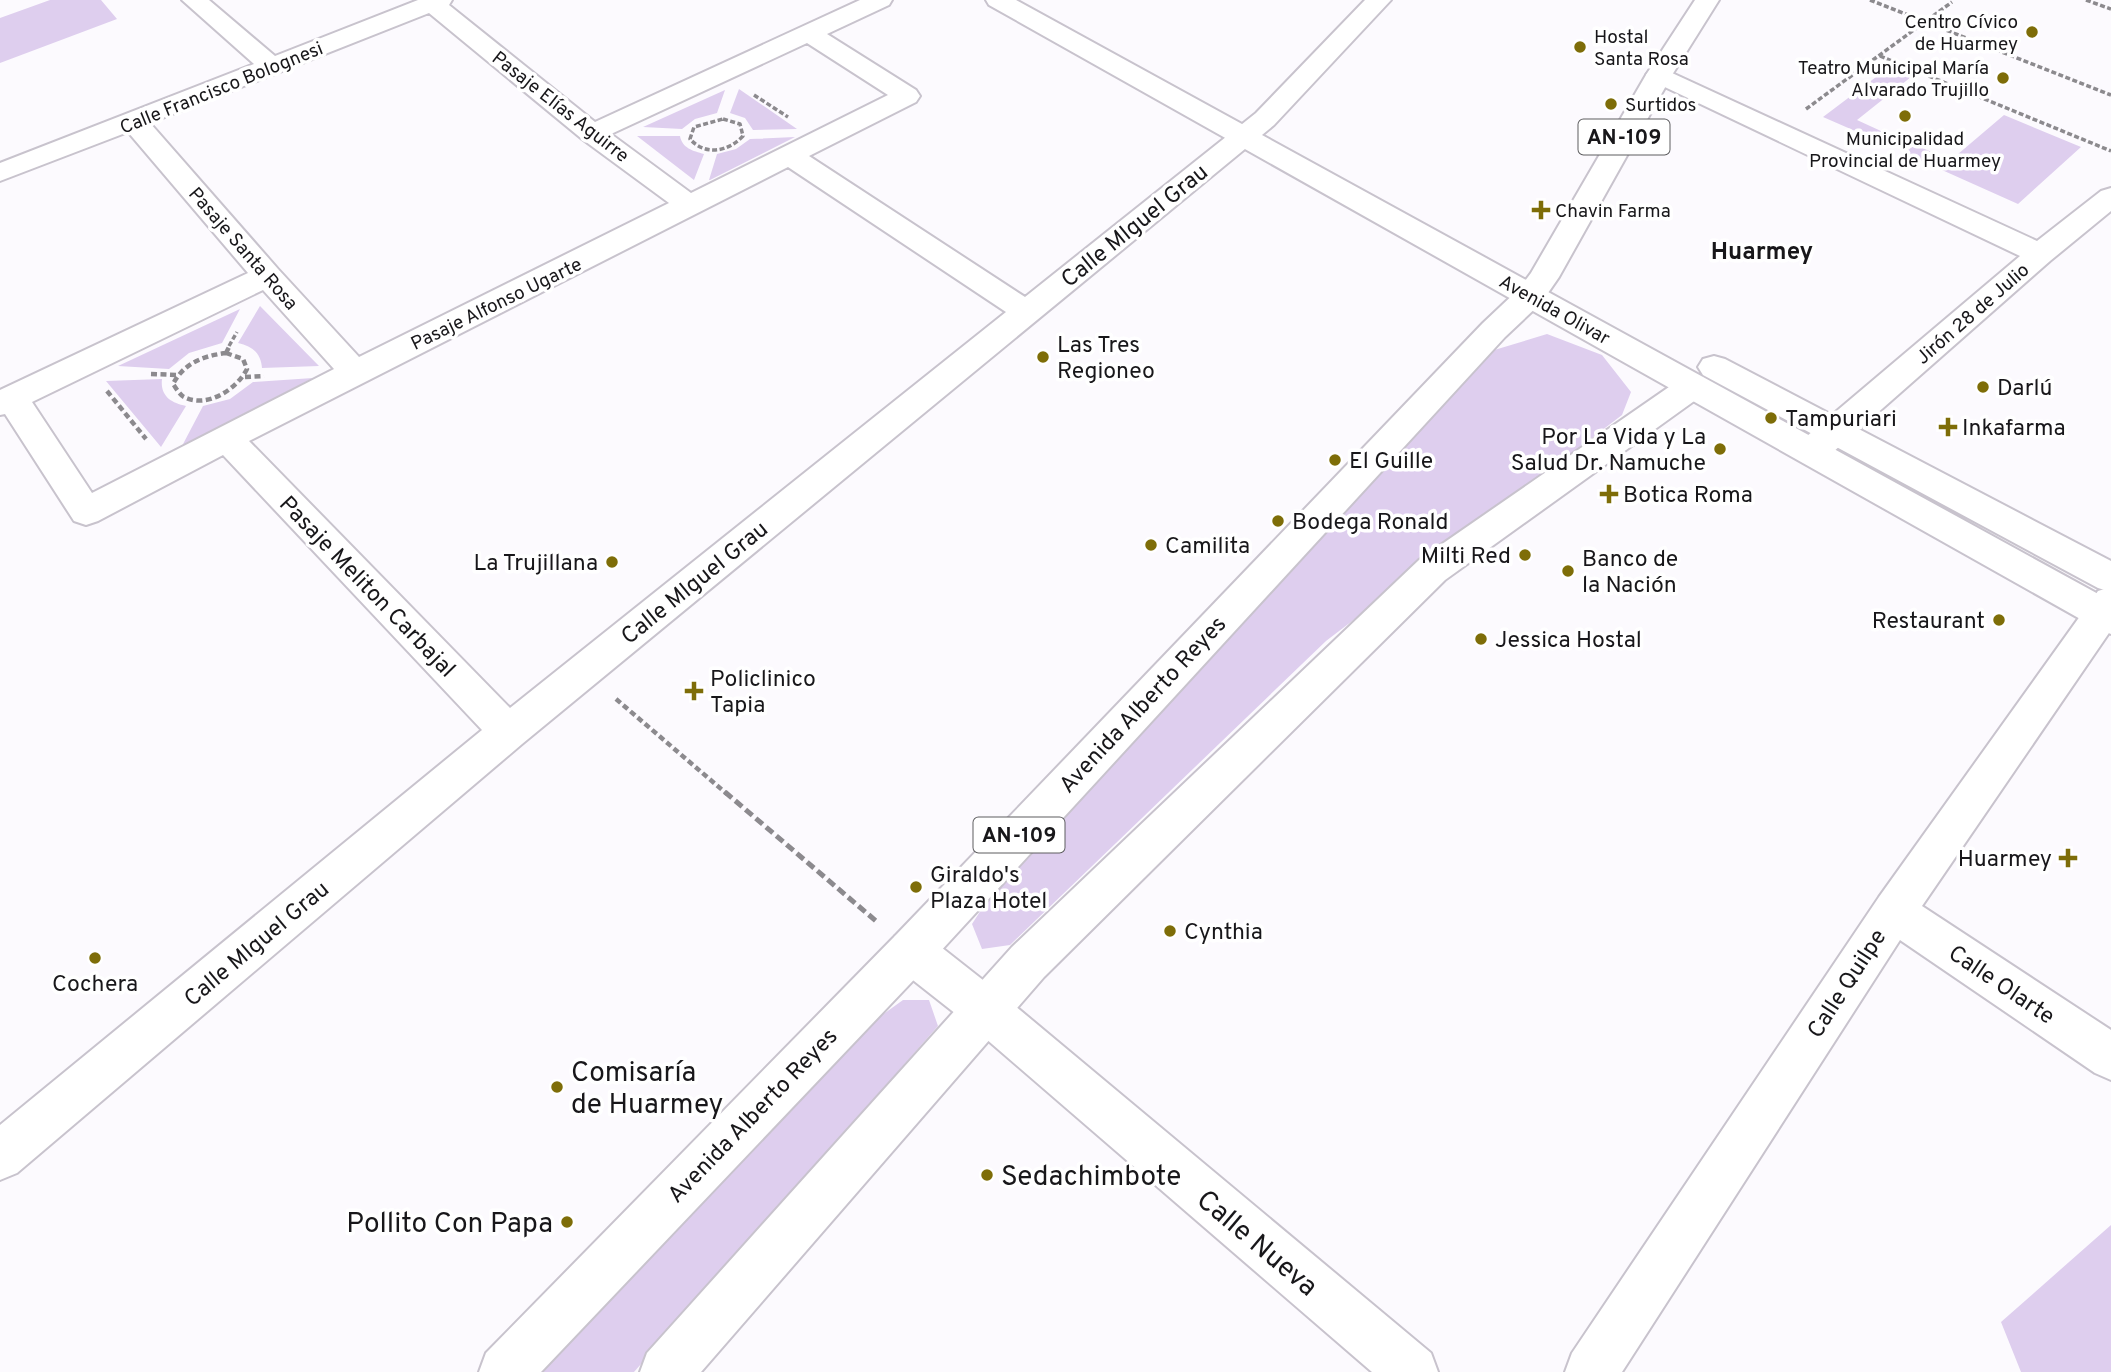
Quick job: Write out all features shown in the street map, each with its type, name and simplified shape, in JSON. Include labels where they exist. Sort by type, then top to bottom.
[{"type":"street","points":[[194,0],[272,67]]},
{"type":"street","points":[[592,133],[880,0]]},
{"type":"street","name":"Avenida Olivar","points":[[998,0],[1255,127]]},
{"type":"street","name":"Avenida Olivar","points":[[1047,0],[1255,127],[1537,286],[1823,441],[2109,603]]},
{"type":"street","name":"Calle MIguel Grau","points":[[3,1148],[508,732],[1255,127],[1379,0]]},
{"type":"street","name":"AN-109","points":[[1537,286],[1659,75],[1707,0]]},
{"type":"street","name":"Calle Francisco Bolognesi","points":[[0,173],[436,2]]},
{"type":"street","name":"Pasaje Elías Aguirre","points":[[436,2],[592,133],[691,206]]},
{"type":"street","name":"Pasaje Alfonso Ugarte","points":[[6,401],[86,512],[355,372],[906,96],[808,33]]},
{"type":"street","points":[[1659,75],[2040,254]]},
{"type":"street","name":"Pasaje Santa Rosa","points":[[134,122],[267,276],[355,372]]},
{"type":"street","points":[[790,156],[1027,312]]},
{"type":"street","name":"Jirón 28 de Julio","points":[[1823,441],[2040,254],[2111,197]]},
{"type":"street","points":[[6,401],[267,276]]},
{"type":"street","name":"Avenida Olivar","points":[[1537,286],[1693,386],[1823,441]]},
{"type":"street","name":"Avenida Alberto Reyes","points":[[505,1372],[911,951],[1537,286]]},
{"type":"street","points":[[666,1372],[1028,962],[1432,570],[1693,386]]},
{"type":"street","name":"Pasaje Meliton Carbajal","points":[[227,439],[508,732]]},
{"type":"street","name":"Calle Quilpe","points":[[1591,1372],[1894,911],[2109,603]]},
{"type":"street","name":"Calle Olarte","points":[[1894,911],[2111,1057]]},
{"type":"street","name":"Calle Nueva","points":[[911,951],[986,1010],[1412,1372]]},
{"type":"path","points":[[1870,0],[2111,95]]},
{"type":"path","points":[[2086,0],[2111,9]]},
{"type":"path","points":[[1776,131],[1952,2]]},
{"type":"path","points":[[1880,56],[2111,151]]},
{"type":"path","points":[[744,89],[790,118]]},
{"type":"path","points":[[723,119],[740,124],[743,135],[739,141],[731,146],[710,150],[694,145],[690,139],[694,127],[723,119]]},
{"type":"path","points":[[226,352],[246,360],[249,368],[246,377],[237,386],[225,394],[196,400],[184,398],[176,392],[173,384],[185,366],[198,358],[226,352]]},
{"type":"path","points":[[99,382],[148,441]]},
{"type":"path","points":[[583,671],[911,951]]},
{"type":"shaded area","points":[[50,0],[101,0],[117,19],[0,63],[0,18]]},
{"type":"shaded area","points":[[1888,68],[1911,77],[1857,120],[1894,137],[1885,144],[1823,117]]},
{"type":"shaded area","points":[[739,89],[797,129],[753,130],[745,118],[730,113]]},
{"type":"shaded area","points":[[725,90],[717,113],[695,119],[682,129],[643,127]]},
{"type":"shaded area","points":[[2004,115],[2081,147],[2018,204],[1904,153],[1915,145],[1951,160]]},
{"type":"shaded area","points":[[637,136],[680,136],[686,146],[704,154],[694,180]]},
{"type":"shaded area","points":[[795,137],[709,180],[717,154],[736,149],[750,139]]},
{"type":"shaded area","points":[[260,306],[319,366],[262,368],[255,351],[238,343]]},
{"type":"shaded area","points":[[240,309],[222,343],[189,353],[169,369],[118,366]]},
{"type":"shaded area","points":[[1547,334],[1602,355],[1631,392],[1622,415],[1326,641],[1010,945],[982,949],[972,924],[992,893],[1491,351]]},
{"type":"shaded area","points":[[313,378],[182,446],[203,406],[230,399],[253,382]]},
{"type":"shaded area","points":[[162,379],[163,390],[168,398],[186,406],[161,447],[106,381]]},
{"type":"shaded area","points":[[903,1000],[929,1000],[938,1026],[634,1372],[540,1372],[857,1033]]},
{"type":"shaded area","points":[[2111,1225],[2111,1372],[2021,1372],[2001,1322]]},
{"type":"place","name":"Centro Cívico de Huarmey","points":[[2032,32]]},
{"type":"place","name":"Hostal Santa Rosa","points":[[1580,47]]},
{"type":"place","name":"Teatro Municipal María Alvarado Trujillo","points":[[2003,78]]},
{"type":"place","name":"Surtidos","points":[[1611,104]]},
{"type":"place","name":"Municipalidad Provincial de Huarmey","points":[[1905,116]]},
{"type":"place","name":"Chavin Farma","points":[[1541,210]]},
{"type":"place","name":"Las Tres Regioneo","points":[[1043,357]]},
{"type":"place","name":"Darlú","points":[[1983,387]]},
{"type":"place","name":"Tampuriari","points":[[1771,418]]},
{"type":"place","name":"Inkafarma","points":[[1948,427]]},
{"type":"place","name":"Por La Vida y La Salud Dr. Namuche","points":[[1720,449]]},
{"type":"place","name":"El Guille","points":[[1335,460]]},
{"type":"place","name":"Botica Roma","points":[[1609,494]]},
{"type":"place","name":"Bodega Ronald","points":[[1278,521]]},
{"type":"place","name":"Camilita","points":[[1151,545]]},
{"type":"place","name":"Milti Red","points":[[1525,555]]},
{"type":"place","name":"La Trujillana","points":[[612,562]]},
{"type":"place","name":"Banco de la Nación","points":[[1568,571]]},
{"type":"place","name":"Restaurant","points":[[1999,620]]},
{"type":"place","name":"Jessica Hostal","points":[[1481,639]]},
{"type":"place","name":"Policlinico Tapia","points":[[694,691]]},
{"type":"place","name":"Huarmey","points":[[2068,858]]},
{"type":"place","name":"Giraldo's Plaza Hotel","points":[[916,887]]},
{"type":"place","name":"Cynthia","points":[[1170,931]]},
{"type":"place","name":"Cochera","points":[[95,958]]},
{"type":"place","name":"Comisaría de Huarmey","points":[[557,1087]]},
{"type":"place","name":"Sedachimbote","points":[[987,1175]]},
{"type":"place","name":"Pollito Con Papa","points":[[567,1222]]},
{"type":"district","name":"Huarmey","points":[[1762,251]]}]
